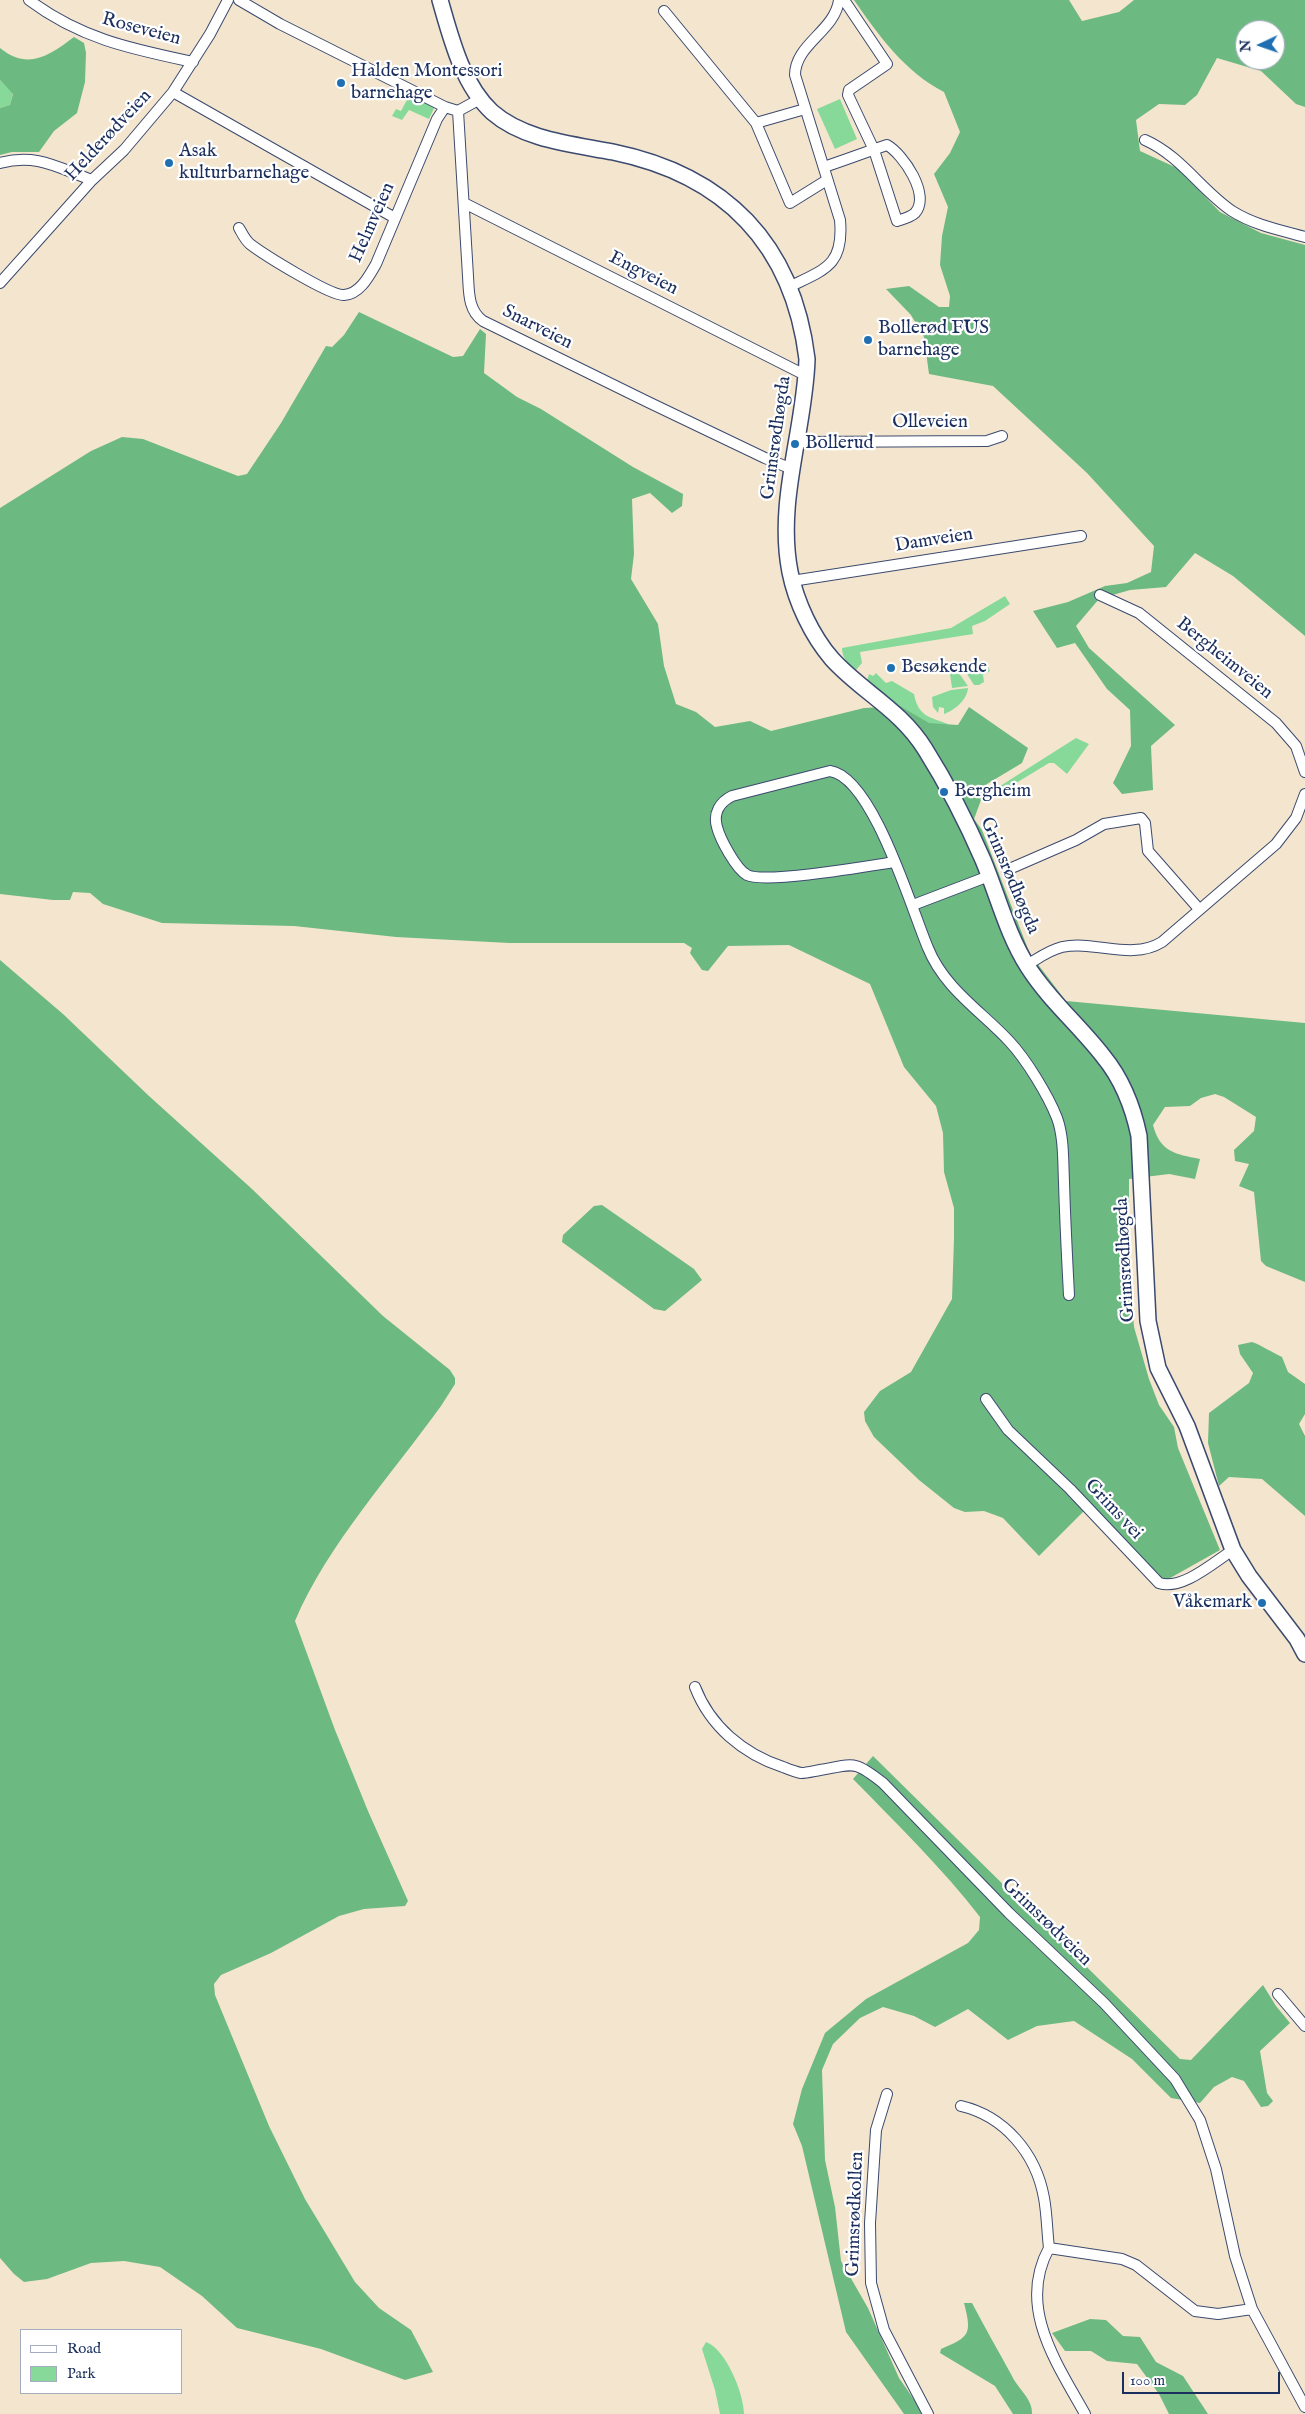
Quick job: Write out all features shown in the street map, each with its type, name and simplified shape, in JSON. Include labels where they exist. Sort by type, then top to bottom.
[{"type":"main road","name":"Grimsrødhøgda","points":[[440,0],[464,71],[480,99],[508,123],[528,132],[649,160],[693,178],[741,214],[770,250],[789,287],[804,335],[807,359],[807,376],[785,521],[792,581],[814,633],[833,660],[891,709],[924,748],[976,844],[1010,933],[1027,965],[1051,999],[1103,1056],[1123,1087],[1136,1118],[1140,1136],[1150,1341],[1158,1368],[1187,1426],[1233,1550],[1249,1576],[1297,1639],[1305,1654]]},
{"type":"street","name":"Roseveien","points":[[29,0],[62,23],[103,40],[128,48],[193,62]]},
{"type":"street","name":"Helderødveien","points":[[0,283],[92,180],[124,150],[173,92],[193,62],[228,0]]},
{"type":"street","points":[[239,0],[280,24],[445,107],[458,111],[480,99]]},
{"type":"street","points":[[789,287],[822,271],[839,250],[842,239],[840,220],[797,83],[796,64],[798,59],[832,19],[839,0]]},
{"type":"street","points":[[824,167],[874,150],[890,146],[912,175],[920,192],[919,206],[915,214],[897,221],[874,150],[848,92],[887,64],[844,0]]},
{"type":"street","points":[[664,11],[756,123],[790,203],[827,180]]},
{"type":"street","points":[[173,92],[395,218]]},
{"type":"street","name":"Helmveien","points":[[239,228],[248,242],[322,286],[345,295],[356,291],[371,274],[430,131],[445,107]]},
{"type":"street","points":[[756,123],[805,109]]},
{"type":"street","name":"Snarveien","points":[[458,111],[470,302],[479,318],[765,458],[792,468]]},
{"type":"street","points":[[1146,140],[1157,145],[1181,163],[1233,212],[1263,226],[1305,237]]},
{"type":"street","points":[[0,163],[27,158],[92,180]]},
{"type":"street","name":"Engveien","points":[[464,203],[807,376]]},
{"type":"street","name":"Olleveien","points":[[797,442],[987,440],[1002,436]]},
{"type":"street","name":"Damveien","points":[[792,581],[1081,536]]},
{"type":"street","name":"Bergheimveien","points":[[1100,595],[1139,613],[1276,724],[1296,746],[1305,772]]},
{"type":"street","points":[[895,862],[779,877],[753,877],[739,868],[717,829],[715,820],[717,810],[722,802],[732,796],[824,772],[837,772],[848,781],[879,826],[895,862],[913,905],[923,936],[938,970],[954,989],[1016,1048],[1057,1119],[1062,1145],[1068,1295]]},
{"type":"street","points":[[1027,965],[1059,948],[1080,946],[1128,950],[1154,946],[1276,844],[1296,818],[1305,794]]},
{"type":"street","points":[[1007,870],[1076,840],[1104,824],[1141,818],[1145,823],[1148,851],[1199,909]]},
{"type":"street","points":[[913,905],[989,876]]},
{"type":"street","name":"Grims vei","points":[[986,1399],[1008,1430],[1070,1489],[1159,1583],[1169,1586],[1182,1582],[1233,1550]]},
{"type":"street","name":"Grimsrødveien","points":[[695,1687],[705,1710],[723,1732],[763,1760],[801,1772],[855,1764],[883,1783],[1009,1913],[1104,2003],[1154,2054],[1175,2079],[1200,2120],[1216,2169],[1235,2256],[1252,2309],[1305,2407]]},
{"type":"street","points":[[1278,1994],[1305,2026]]},
{"type":"street","name":"Grimsrødkollen","points":[[887,2094],[876,2130],[870,2223],[871,2283],[884,2330],[928,2414]]},
{"type":"street","points":[[961,2106],[990,2116],[1016,2139],[1029,2156],[1039,2180],[1044,2197],[1049,2248],[1040,2263],[1037,2281],[1040,2326],[1051,2353],[1085,2414]]},
{"type":"street","points":[[1049,2248],[1122,2259],[1136,2265],[1195,2311],[1218,2314],[1252,2309]]},
{"type":"green space","points":[[854,0],[1069,0],[1082,21],[1119,12],[1134,0],[1305,0],[1305,107],[1296,104],[1258,70],[1285,70],[1285,20],[1235,20],[1235,63],[1217,58],[1197,95],[1185,105],[1159,104],[1136,120],[1140,151],[1177,168],[1220,212],[1261,233],[1305,245],[1305,636],[1233,576],[1195,553],[1166,587],[1130,590],[1099,599],[1076,626],[1089,648],[1175,725],[1151,746],[1153,790],[1122,794],[1113,783],[1131,746],[1130,710],[1107,689],[1075,643],[1057,648],[1033,611],[1068,602],[1105,586],[1127,583],[1151,572],[1154,546],[1087,473],[993,386],[929,374],[924,337],[911,315],[886,289],[909,286],[939,307],[949,307],[950,296],[940,265],[942,236],[948,207],[934,174],[950,153],[960,132],[944,92],[930,84],[905,64],[883,40]]},
{"type":"green space","points":[[74,37],[84,43],[86,53],[85,82],[77,113],[54,131],[39,152],[12,152],[0,155],[0,108],[10,105],[13,94],[0,80],[0,48],[20,59],[38,58],[56,50]]},
{"type":"green space","points":[[0,80],[13,93],[10,105],[0,108]]},
{"type":"green space","points":[[410,94],[435,106],[429,119],[409,110],[402,120],[392,116],[396,109],[401,111]]},
{"type":"green space","points":[[840,99],[857,139],[835,149],[817,109]]},
{"type":"green space","points":[[359,312],[453,357],[463,356],[480,329],[486,334],[484,373],[517,397],[541,409],[633,467],[683,494],[682,506],[672,513],[650,493],[632,499],[634,554],[631,579],[658,624],[664,666],[676,704],[696,712],[715,727],[750,721],[771,731],[864,708],[900,706],[929,723],[958,725],[969,707],[1028,748],[1022,763],[987,784],[974,819],[982,830],[1030,954],[1066,1001],[1305,1023],[1305,1282],[1266,1266],[1261,1261],[1254,1192],[1239,1186],[1249,1164],[1235,1161],[1234,1150],[1254,1131],[1256,1117],[1224,1097],[1215,1094],[1201,1098],[1190,1106],[1165,1107],[1153,1125],[1156,1134],[1164,1146],[1176,1153],[1200,1159],[1195,1179],[1169,1174],[1129,1179],[1129,1260],[1134,1327],[1149,1379],[1159,1405],[1174,1427],[1178,1448],[1220,1550],[1156,1586],[1086,1509],[1039,1556],[1003,1518],[984,1511],[965,1512],[954,1508],[919,1480],[874,1437],[865,1421],[864,1412],[880,1391],[911,1372],[952,1299],[954,1208],[944,1172],[943,1133],[936,1106],[904,1067],[870,984],[789,945],[728,946],[708,971],[702,970],[690,953],[692,948],[684,943],[509,943],[396,937],[294,926],[162,923],[103,904],[90,893],[73,892],[70,900],[0,894],[0,508],[91,451],[122,437],[143,439],[238,476],[247,474],[281,423],[326,346],[332,347],[344,335]]},
{"type":"green space","points":[[1005,596],[1010,604],[985,621],[972,626],[973,634],[860,652],[862,663],[856,670],[844,658],[842,648],[951,628]]},
{"type":"green space","points":[[987,665],[990,671],[983,675],[984,682],[974,685],[967,671]]},
{"type":"green space","points":[[952,670],[958,672],[968,686],[952,688],[950,674]]},
{"type":"green space","points":[[876,673],[886,683],[892,681],[914,694],[918,707],[925,715],[948,724],[933,739],[867,681],[869,674],[873,676]]},
{"type":"green space","points":[[968,688],[963,700],[948,712],[944,714],[944,708],[939,707],[938,713],[933,707],[932,697],[951,690]]},
{"type":"green space","points":[[1076,738],[1089,744],[1067,774],[1054,763],[1049,763],[998,794],[995,793],[997,788]]},
{"type":"green space","points":[[0,960],[63,1014],[149,1096],[252,1189],[383,1316],[450,1370],[455,1378],[455,1384],[441,1406],[343,1537],[308,1593],[295,1621],[335,1730],[408,1901],[405,1906],[364,1909],[339,1916],[271,1953],[221,1975],[214,1984],[215,1995],[269,2126],[305,2199],[355,2282],[379,2308],[411,2330],[433,2372],[405,2380],[321,2349],[237,2328],[202,2296],[160,2267],[124,2261],[91,2263],[47,2279],[24,2282],[0,2258]]},
{"type":"green space","points":[[602,1205],[694,1269],[702,1280],[665,1311],[654,1309],[562,1242],[563,1235],[594,1206]]},
{"type":"green space","points":[[1252,1342],[1282,1357],[1288,1372],[1305,1384],[1305,1414],[1299,1424],[1305,1436],[1305,1516],[1262,1479],[1229,1477],[1219,1486],[1208,1443],[1209,1413],[1249,1383],[1253,1373],[1240,1354],[1238,1345]]},
{"type":"green space","points":[[873,1756],[1180,2059],[1191,2060],[1263,1985],[1276,2006],[1290,2023],[1260,2051],[1267,2093],[1273,2101],[1268,2106],[1261,2107],[1244,2081],[1232,2077],[1214,2087],[1200,2103],[1171,2098],[1132,2059],[1074,2021],[1037,2026],[1008,2040],[968,2009],[935,2027],[914,2016],[883,2007],[860,2018],[833,2044],[822,2070],[825,2160],[835,2207],[841,2261],[868,2308],[899,2378],[924,2414],[904,2414],[846,2332],[802,2146],[793,2124],[802,2089],[825,2033],[866,1999],[968,1943],[979,1930],[980,1917],[950,1881],[853,1779]]},
{"type":"green space","points":[[964,2303],[972,2303],[1015,2381],[1028,2399],[1032,2414],[1013,2414],[995,2386],[940,2353],[941,2349],[958,2341],[966,2333],[968,2322]]},
{"type":"green space","points":[[1090,2319],[1106,2320],[1123,2336],[1140,2337],[1156,2362],[1183,2376],[1208,2414],[1169,2414],[1159,2394],[1137,2364],[1107,2361],[1091,2351],[1065,2351],[1052,2333]]},
{"type":"green space","points":[[706,2342],[720,2353],[727,2363],[741,2395],[744,2414],[720,2414],[715,2390],[702,2349]]},
{"type":"place","name":"Halden Montessori barnehage","points":[[341,83]]},
{"type":"place","name":"Asak kulturbarnehage","points":[[169,163]]},
{"type":"place","name":"Bollerød FUS barnehage","points":[[868,340]]},
{"type":"place","name":"Bollerud","points":[[795,444]]},
{"type":"place","name":"Besøkende","points":[[891,668]]},
{"type":"place","name":"Bergheim","points":[[944,792]]},
{"type":"place","name":"Våkemark","points":[[1262,1603]]}]
